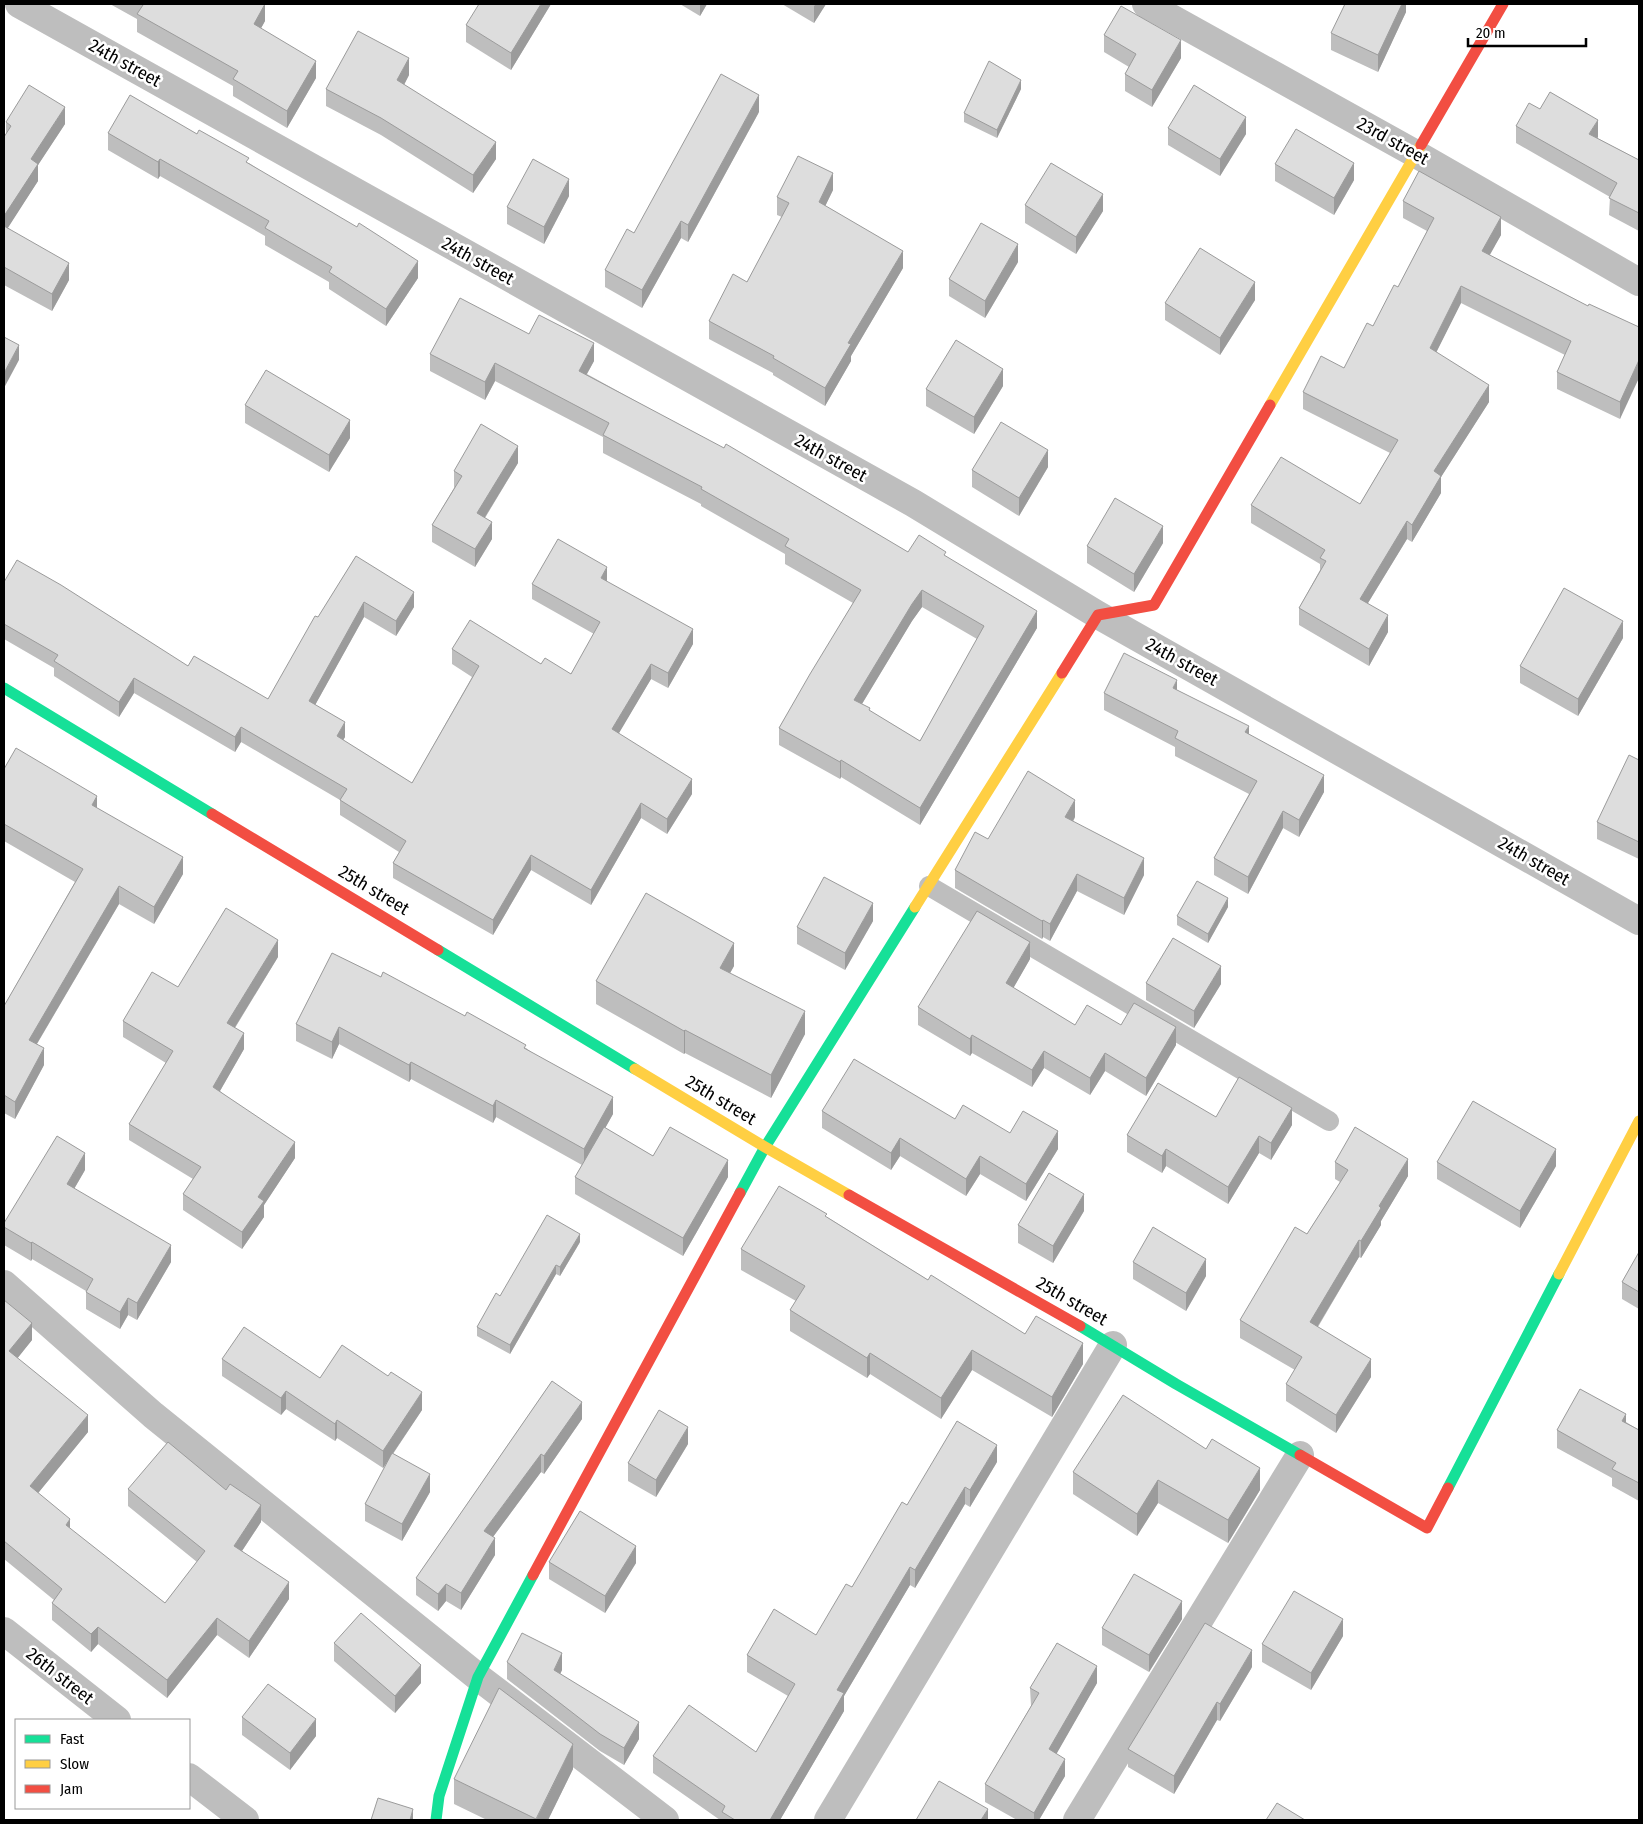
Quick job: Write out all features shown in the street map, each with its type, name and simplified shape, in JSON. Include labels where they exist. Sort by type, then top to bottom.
[{"type":"street","name":"24th street","points":[[19,4],[913,503],[1098,615],[1639,921]]},
{"type":"street","name":"23rd street","points":[[1146,4],[1416,154],[1639,282]]},
{"type":"street","points":[[436,1820],[439,1796],[478,1677],[765,1147],[1098,615],[1154,605],[1503,4]]},
{"type":"street","name":"25th street","points":[[4,688],[765,1147],[1113,1345],[1176,1384],[1428,1528],[1639,1121]]},
{"type":"street","points":[[4,1284],[153,1415],[478,1677],[664,1820]]},
{"type":"street","points":[[828,1820],[1113,1345]]},
{"type":"street","points":[[1077,1820],[1300,1455]]},
{"type":"street","name":"26th street","points":[[4,1632],[116,1719]]},
{"type":"street","points":[[190,1778],[244,1820]]},
{"type":"lane","points":[[929,886],[1329,1121]]},
{"type":"building","points":[[140,4],[265,4],[254,24],[316,61],[287,111],[233,79],[238,71],[137,14],[143,5]]},
{"type":"building","points":[[479,4],[541,4],[511,53],[466,25]]},
{"type":"building","points":[[1345,4],[1402,4],[1378,55],[1331,33]]},
{"type":"building","points":[[1121,6],[1181,40],[1152,90],[1125,74],[1136,54],[1104,35]]},
{"type":"building","points":[[358,31],[409,58],[397,80],[496,142],[473,175],[381,118],[326,89]]},
{"type":"building","points":[[989,61],[1021,80],[997,130],[964,113]]},
{"type":"building","points":[[721,74],[759,95],[688,225],[681,221],[642,290],[605,270],[627,229],[634,233]]},
{"type":"building","points":[[29,85],[65,107],[31,159],[38,164],[4,216],[4,137],[11,126],[6,122]]},
{"type":"building","points":[[1194,85],[1246,117],[1220,159],[1168,128]]},
{"type":"building","points":[[1550,92],[1598,120],[1589,134],[1639,160],[1639,213],[1609,198],[1617,183],[1516,126],[1529,103],[1540,109]]},
{"type":"building","points":[[130,95],[197,134],[199,130],[249,158],[246,162],[357,227],[359,223],[418,261],[386,309],[329,272],[332,267],[265,228],[269,221],[160,159],[158,162],[108,133]]},
{"type":"building","points":[[1296,129],[1354,163],[1334,198],[1275,164]]},
{"type":"building","points":[[798,156],[833,173],[819,202],[903,251],[848,343],[851,344],[825,388],[773,358],[774,356],[709,321],[733,274],[747,282],[789,203],[777,197]]},
{"type":"building","points":[[533,159],[569,179],[544,227],[507,207]]},
{"type":"building","points":[[1051,163],[1103,194],[1076,237],[1025,205]]},
{"type":"building","points":[[1419,171],[1501,217],[1482,251],[1588,306],[1589,304],[1639,327],[1639,360],[1620,402],[1557,372],[1571,341],[1461,286],[1430,348],[1489,385],[1434,471],[1441,476],[1412,525],[1407,521],[1360,599],[1388,615],[1369,649],[1299,608],[1326,561],[1320,558],[1325,550],[1251,505],[1281,457],[1360,504],[1398,440],[1303,392],[1321,356],[1344,368],[1367,323],[1373,326],[1394,285],[1398,287],[1434,218],[1403,201]]},
{"type":"building","points":[[981,223],[1018,244],[985,301],[949,279]]},
{"type":"building","points":[[4,226],[69,263],[52,294],[4,267]]},
{"type":"building","points":[[1200,248],[1255,282],[1220,338],[1165,303]]},
{"type":"building","points":[[460,298],[529,334],[539,315],[594,343],[579,371],[724,448],[726,444],[908,552],[919,535],[946,552],[944,555],[1037,611],[920,808],[841,760],[840,762],[779,728],[861,590],[785,546],[789,539],[701,489],[702,487],[603,435],[609,423],[495,363],[485,382],[430,354]],"holes":[[[922,590],[984,626],[920,741],[869,710],[870,708],[854,700]]]},
{"type":"building","points":[[4,337],[19,345],[4,373]]},
{"type":"building","points":[[956,340],[1003,369],[974,417],[926,389]]},
{"type":"building","points":[[266,370],[350,420],[329,455],[245,405]]},
{"type":"building","points":[[1001,422],[1048,450],[1019,498],[972,470]]},
{"type":"building","points":[[481,424],[518,446],[477,513],[492,522],[475,549],[432,525],[462,476],[454,471]]},
{"type":"building","points":[[1115,498],[1163,526],[1134,574],[1087,546]]},
{"type":"building","points":[[558,539],[607,567],[601,578],[693,629],[668,673],[651,664],[612,729],[692,779],[667,819],[641,803],[591,890],[531,855],[493,920],[393,863],[406,841],[340,800],[347,789],[241,727],[235,737],[134,678],[119,702],[54,661],[58,655],[4,624],[4,582],[17,560],[61,585],[188,666],[194,656],[268,699],[315,616],[318,617],[356,556],[414,592],[396,621],[364,602],[309,701],[345,722],[337,736],[412,783],[479,666],[452,649],[470,620],[541,664],[545,658],[571,674],[600,622],[532,584]]},
{"type":"building","points":[[1564,588],[1623,621],[1578,699],[1520,666]]},
{"type":"building","points":[[1124,653],[1177,680],[1173,688],[1249,726],[1245,732],[1324,775],[1299,820],[1283,811],[1248,877],[1214,858],[1257,781],[1175,738],[1178,731],[1104,693]]},
{"type":"building","points":[[16,748],[97,796],[92,805],[183,857],[154,907],[119,886],[29,1040],[44,1048],[15,1102],[4,1095],[4,1006],[83,869],[4,824],[4,769]]},
{"type":"building","points":[[1629,755],[1639,760],[1639,842],[1597,822]]},
{"type":"building","points":[[1028,771],[1075,800],[1065,817],[1144,858],[1124,898],[1077,874],[1050,924],[955,870],[975,832],[988,839]]},
{"type":"building","points":[[824,877],[873,903],[845,953],[797,927]]},
{"type":"building","points":[[1197,881],[1228,898],[1208,934],[1177,916]]},
{"type":"building","points":[[646,893],[734,943],[720,968],[805,1011],[771,1075],[684,1031],[596,981]]},
{"type":"building","points":[[226,908],[278,940],[227,1023],[244,1033],[213,1087],[295,1142],[258,1197],[264,1201],[242,1232],[183,1194],[201,1167],[129,1124],[173,1051],[123,1021],[152,972],[178,987]]},
{"type":"building","points":[[977,911],[1030,942],[1006,983],[1075,1025],[1087,1005],[1121,1025],[1134,1003],[1176,1027],[1146,1078],[1105,1053],[1090,1078],[1044,1051],[1032,1070],[972,1035],[970,1039],[918,1007]]},
{"type":"building","points":[[1173,938],[1221,966],[1194,1011],[1146,983]]},
{"type":"building","points":[[332,953],[381,977],[383,972],[465,1016],[467,1012],[526,1045],[524,1048],[613,1097],[584,1149],[496,1100],[493,1106],[411,1062],[409,1065],[339,1027],[332,1042],[296,1024]]},
{"type":"building","points":[[854,1059],[955,1119],[963,1105],[1010,1133],[1023,1111],[1058,1131],[1026,1184],[980,1156],[966,1179],[900,1138],[891,1153],[822,1111]]},
{"type":"building","points":[[1239,1077],[1292,1108],[1271,1143],[1259,1136],[1228,1187],[1166,1149],[1162,1156],[1127,1135],[1158,1083],[1216,1117]]},
{"type":"building","points":[[1473,1101],[1556,1149],[1520,1211],[1437,1162]]},
{"type":"building","points":[[604,1127],[653,1156],[670,1127],[728,1160],[683,1238],[575,1177]]},
{"type":"building","points":[[1355,1127],[1408,1159],[1379,1206],[1381,1208],[1361,1241],[1359,1240],[1310,1322],[1371,1359],[1336,1415],[1286,1384],[1302,1357],[1240,1320],[1295,1227],[1307,1234],[1348,1170],[1335,1162]]},
{"type":"building","points":[[57,1136],[85,1153],[67,1184],[171,1245],[137,1303],[128,1298],[120,1312],[86,1292],[93,1279],[4,1227],[4,1223]]},
{"type":"building","points":[[1049,1173],[1084,1194],[1053,1246],[1018,1225]]},
{"type":"building","points":[[779,1186],[827,1214],[825,1216],[928,1280],[931,1275],[1025,1334],[1036,1316],[1083,1343],[1052,1397],[972,1350],[941,1398],[870,1353],[867,1358],[790,1310],[805,1286],[741,1249]]},
{"type":"building","points":[[547,1215],[580,1234],[560,1267],[556,1265],[510,1345],[477,1327],[496,1293],[500,1296]]},
{"type":"building","points":[[1153,1227],[1206,1259],[1186,1293],[1133,1262]]},
{"type":"building","points":[[1639,1252],[1639,1292],[1622,1282]]},
{"type":"building","points":[[4,1300],[32,1323],[9,1351],[88,1415],[30,1486],[70,1519],[66,1525],[165,1603],[205,1551],[128,1489],[168,1442],[226,1490],[230,1484],[261,1505],[234,1546],[289,1582],[249,1641],[217,1618],[167,1680],[98,1627],[91,1634],[52,1603],[62,1589],[4,1541]]},
{"type":"building","points":[[244,1327],[320,1378],[342,1345],[388,1376],[391,1372],[422,1392],[383,1451],[337,1420],[335,1424],[286,1391],[281,1398],[222,1359]]},
{"type":"building","points":[[552,1381],[582,1402],[544,1456],[541,1454],[484,1531],[495,1538],[461,1593],[446,1584],[438,1594],[416,1578]]},
{"type":"building","points":[[1580,1389],[1626,1414],[1622,1421],[1639,1430],[1639,1483],[1612,1469],[1616,1463],[1557,1430]]},
{"type":"building","points":[[1123,1395],[1206,1449],[1212,1439],[1260,1468],[1228,1520],[1158,1480],[1137,1514],[1073,1472]]},
{"type":"building","points":[[659,1410],[688,1427],[656,1480],[628,1463]]},
{"type":"building","points":[[957,1421],[997,1445],[970,1490],[965,1487],[915,1570],[910,1567],[837,1690],[844,1693],[770,1820],[735,1820],[722,1812],[725,1806],[653,1756],[689,1705],[756,1752],[795,1684],[747,1655],[774,1609],[816,1635],[846,1584],[852,1587],[902,1502],[907,1505]]},
{"type":"building","points":[[392,1453],[430,1474],[402,1524],[365,1504]]},
{"type":"building","points":[[580,1511],[636,1546],[605,1596],[549,1562]]},
{"type":"building","points":[[1134,1574],[1182,1601],[1149,1655],[1102,1628]]},
{"type":"building","points":[[1294,1591],[1343,1619],[1311,1673],[1262,1644]]},
{"type":"building","points":[[361,1613],[421,1665],[395,1696],[334,1643]]},
{"type":"building","points":[[1205,1623],[1252,1650],[1220,1704],[1217,1702],[1174,1776],[1128,1749]]},
{"type":"building","points":[[522,1633],[562,1653],[554,1670],[639,1722],[624,1748],[600,1734],[507,1662]]},
{"type":"building","points":[[1057,1643],[1097,1666],[1049,1749],[1065,1759],[1034,1813],[985,1784],[1039,1693],[1030,1688]]},
{"type":"building","points":[[268,1684],[316,1719],[290,1753],[242,1717]]},
{"type":"building","points":[[499,1688],[573,1744],[536,1819],[454,1779]]},
{"type":"building","points":[[939,1781],[988,1809],[981,1820],[916,1820]]},
{"type":"building","points":[[378,1798],[413,1809],[410,1820],[371,1820]]},
{"type":"building","points":[[1277,1803],[1305,1820],[1266,1820]]},
{"type":"traffic: fast","points":[[4,688],[212,814]]},
{"type":"traffic: fast","points":[[740,1193],[765,1147],[915,907]]},
{"type":"traffic: fast","points":[[438,950],[635,1069]]},
{"type":"traffic: fast","points":[[1448,1488],[1559,1274]]},
{"type":"traffic: fast","points":[[1080,1326],[1300,1455]]},
{"type":"traffic: fast","points":[[436,1820],[439,1796],[478,1677],[533,1575]]},
{"type":"traffic: slow","points":[[1270,405],[1421,145]]},
{"type":"traffic: slow","points":[[915,907],[1062,673]]},
{"type":"traffic: slow","points":[[635,1069],[849,1195]]},
{"type":"traffic: slow","points":[[1559,1274],[1639,1121]]},
{"type":"traffic: jam","points":[[1421,145],[1503,4]]},
{"type":"traffic: jam","points":[[1062,673],[1098,615],[1154,605],[1270,405]]},
{"type":"traffic: jam","points":[[212,814],[438,950]]},
{"type":"traffic: jam","points":[[533,1575],[740,1193]]},
{"type":"traffic: jam","points":[[849,1195],[1080,1326]]},
{"type":"traffic: jam","points":[[1300,1455],[1427,1528],[1448,1488]]}]
